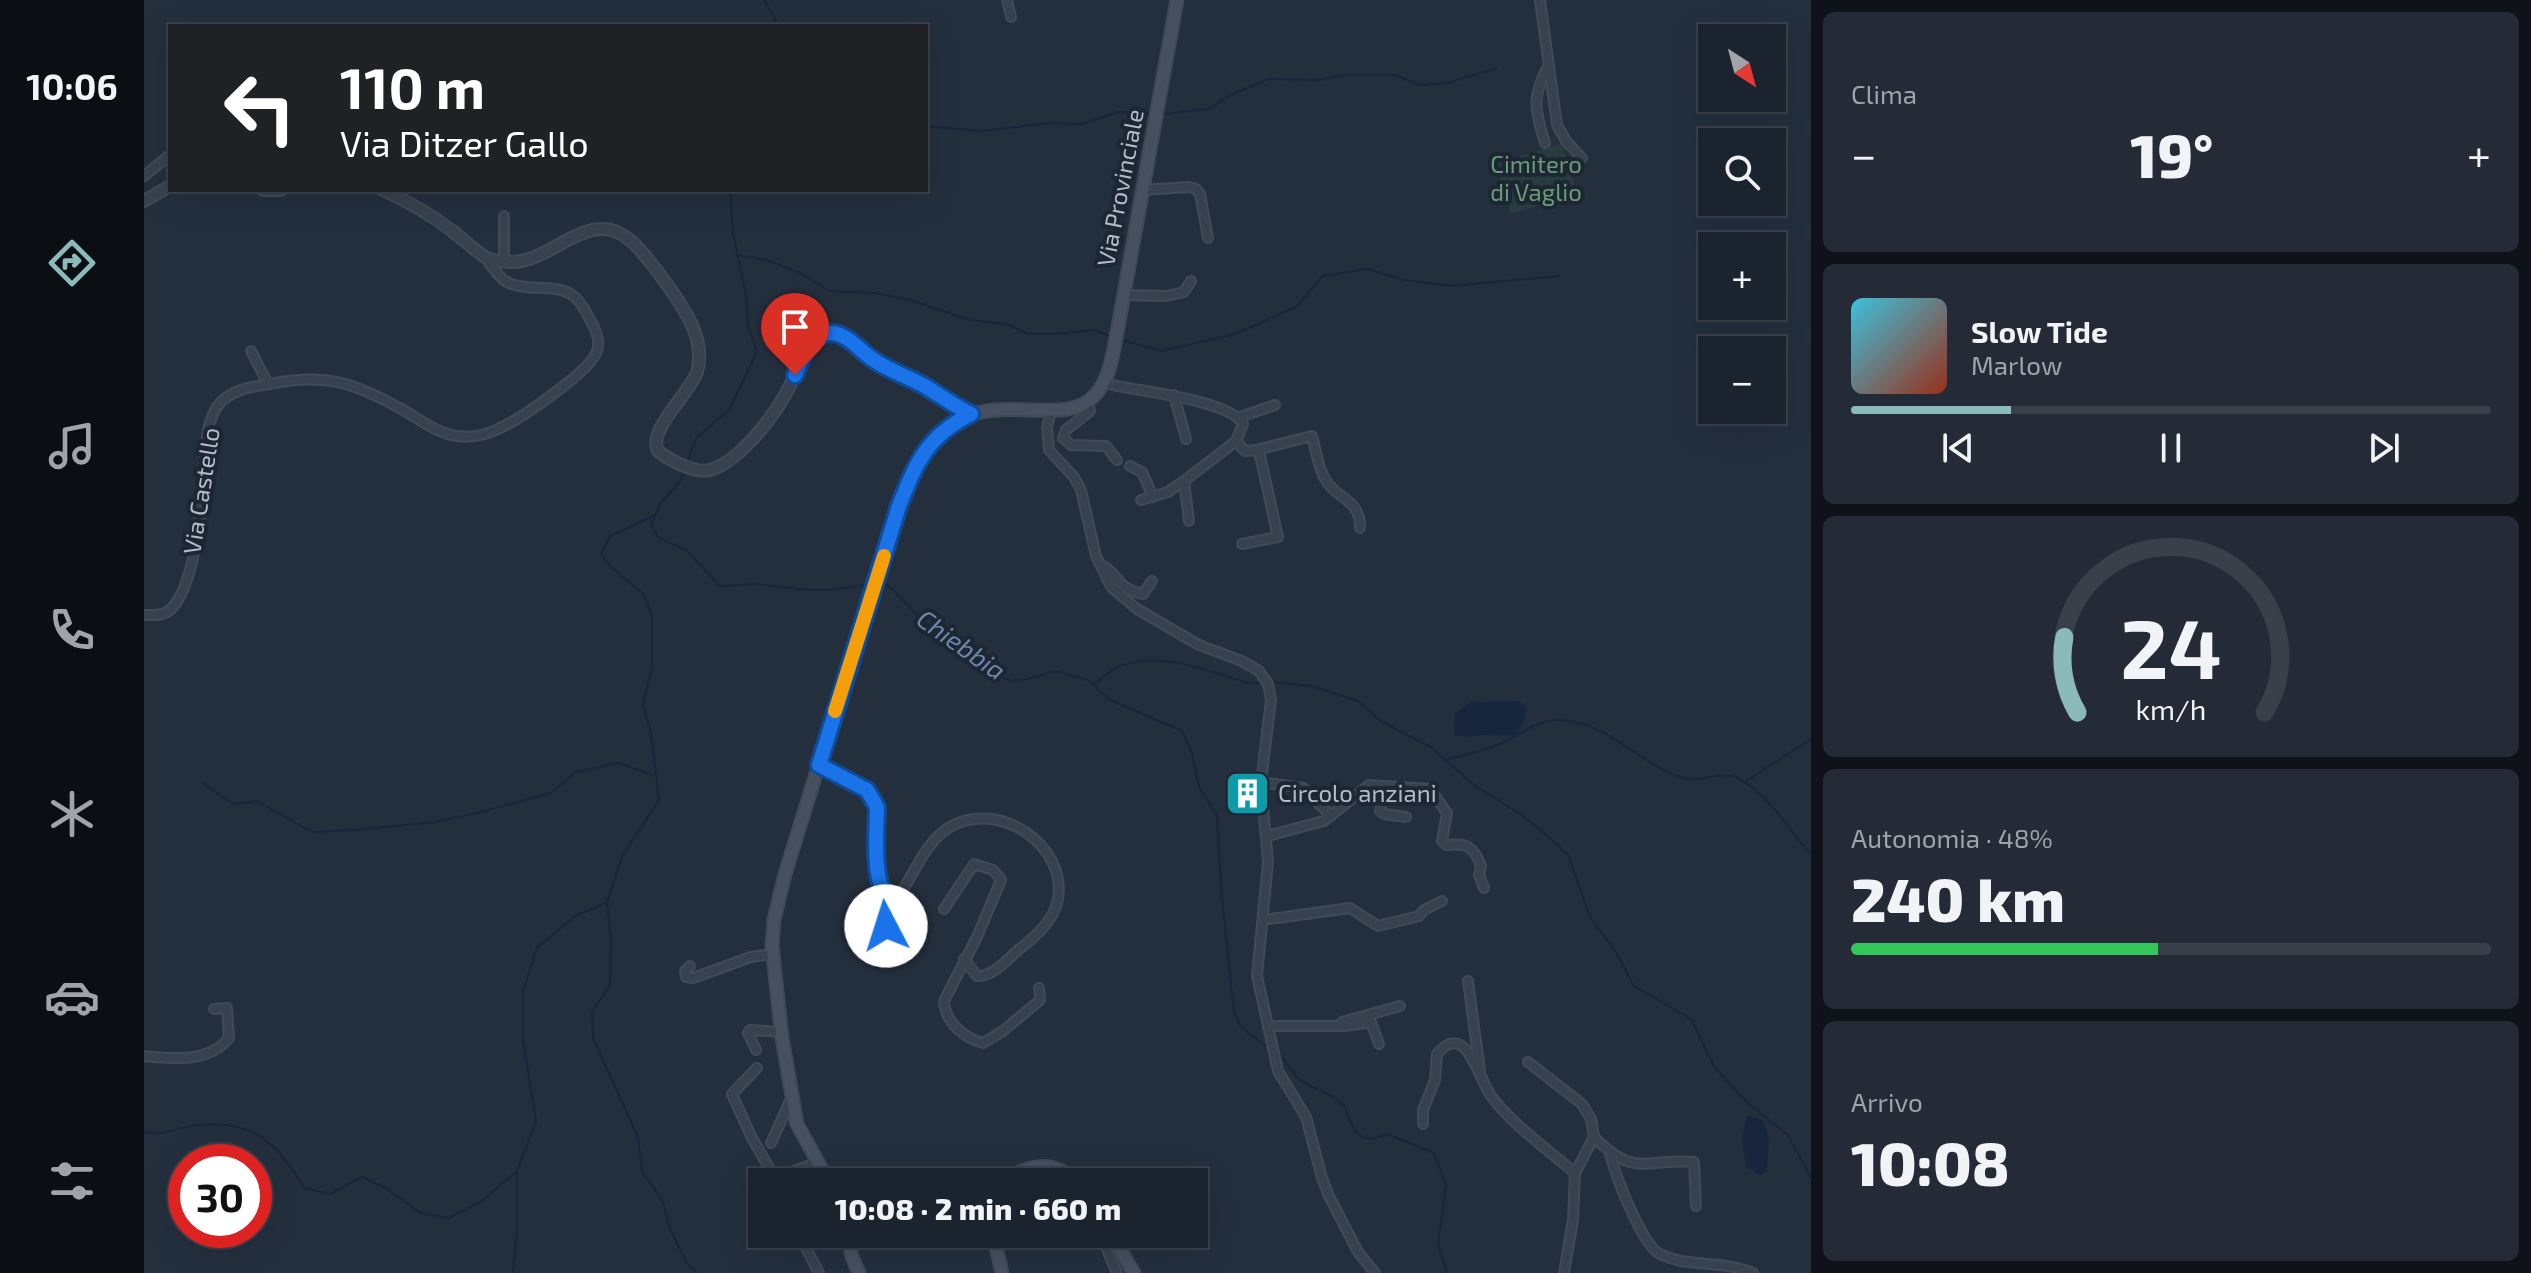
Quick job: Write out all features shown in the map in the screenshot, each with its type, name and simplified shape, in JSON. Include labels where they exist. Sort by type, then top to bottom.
[{"type":"main road","name":"Via Provinciale","points":[[1104,383],[1116,338],[1177,0]]},
{"type":"main road","points":[[821,1168],[797,1124],[791,1099],[772,954],[778,901],[899,506],[924,450],[947,428],[971,414],[1006,408],[1070,409],[1087,402],[1104,383]]},
{"type":"main road","points":[[1027,1168],[1050,1168]]},
{"type":"main road","points":[[850,1248],[859,1273]]},
{"type":"main road","points":[[996,1248],[1002,1273]]},
{"type":"main road","points":[[1119,1248],[1134,1273]]},
{"type":"street","points":[[1007,0],[1011,17]]},
{"type":"street","points":[[1540,0],[1557,125],[1566,141],[1582,158]]},
{"type":"street","points":[[1545,143],[1534,106],[1539,82],[1549,65]]},
{"type":"street","points":[[144,176],[168,157]]},
{"type":"street","points":[[144,201],[168,187]]},
{"type":"street","points":[[1142,190],[1196,189],[1200,194],[1208,238]]},
{"type":"street","points":[[387,192],[434,217],[486,258],[519,262],[536,257],[583,232],[602,228],[625,236],[639,248],[694,329],[698,345],[697,372],[661,427],[656,441],[658,451],[676,462],[711,470],[729,459],[752,439],[780,403],[808,348],[826,334],[841,335],[906,379],[927,387],[946,402],[971,414]]},
{"type":"street","points":[[504,216],[504,261]]},
{"type":"street","name":"Via Castello","points":[[144,615],[159,615],[172,609],[189,573],[197,539],[207,439],[221,401],[241,390],[268,384],[302,377],[328,378],[378,396],[433,428],[456,436],[480,436],[499,429],[589,366],[598,350],[598,334],[581,302],[568,291],[510,284],[498,275],[486,258]]},
{"type":"street","points":[[1123,295],[1166,296],[1184,292],[1191,281]]},
{"type":"street","points":[[251,351],[268,384]]},
{"type":"street","points":[[1104,383],[1174,395],[1240,417],[1275,405]]},
{"type":"street","points":[[1174,395],[1186,439]]},
{"type":"street","points":[[946,402],[947,428]]},
{"type":"street","points":[[1087,402],[1090,411],[1066,430],[1063,438],[1071,445],[1106,446],[1117,460]]},
{"type":"street","points":[[1051,410],[1047,428],[1049,450],[1074,477],[1081,490],[1100,564],[1111,587],[1137,609],[1199,645],[1242,661],[1263,676],[1269,689],[1271,700],[1261,782],[1268,862],[1257,976],[1281,1079],[1306,1117],[1329,1196],[1358,1252],[1375,1273]]},
{"type":"street","points":[[1141,500],[1168,492],[1236,441],[1243,424],[1240,417]]},
{"type":"street","points":[[1236,441],[1245,451],[1312,436],[1326,482],[1350,501],[1359,516],[1360,528]]},
{"type":"street","points":[[1242,544],[1278,537],[1269,485],[1256,450]]},
{"type":"street","points":[[1130,466],[1142,472],[1153,497]]},
{"type":"street","points":[[1184,481],[1189,521]]},
{"type":"street","points":[[1100,564],[1109,569],[1121,586],[1129,591],[1143,594],[1152,581]]},
{"type":"street","points":[[819,765],[873,795],[877,807],[879,881],[885,896],[893,901]]},
{"type":"street","points":[[1261,782],[1303,788],[1331,816]]},
{"type":"street","points":[[1267,836],[1313,825],[1331,816],[1369,785],[1430,789],[1447,813],[1442,841],[1446,845],[1463,843],[1471,847],[1481,866],[1479,875],[1484,888]]},
{"type":"street","points":[[1380,787],[1383,794],[1380,811],[1406,817]]},
{"type":"street","points":[[886,926],[893,901],[936,839],[950,827],[971,818],[989,817],[1010,822],[1025,832],[1052,863],[1058,880],[1058,901],[1048,922],[1032,940],[987,976],[977,976],[964,959]]},
{"type":"street","points":[[944,909],[974,864],[993,870],[1001,880],[977,937],[944,1001],[944,1011],[950,1022],[973,1040],[983,1043],[1003,1031],[1040,1000],[1039,988]]},
{"type":"street","points":[[1263,920],[1350,908],[1378,926],[1419,916],[1442,901]]},
{"type":"street","points":[[690,966],[685,971],[686,977],[693,978],[751,957],[772,954]]},
{"type":"street","points":[[1468,981],[1482,1079]]},
{"type":"street","points":[[1330,1025],[1400,1006]]},
{"type":"street","points":[[144,1056],[187,1059],[203,1055],[226,1042],[229,1038],[227,1008],[214,1009]]},
{"type":"street","points":[[1269,1026],[1345,1026],[1371,1022],[1379,1044]]},
{"type":"street","points":[[756,1050],[748,1033],[750,1030],[782,1032]]},
{"type":"street","points":[[1423,1124],[1423,1110],[1435,1080],[1439,1050],[1458,1044],[1466,1049],[1493,1099],[1575,1173]]},
{"type":"street","points":[[1528,1062],[1582,1104],[1591,1119],[1594,1137],[1610,1153],[1632,1165],[1694,1162],[1696,1206]]},
{"type":"street","points":[[757,1068],[732,1094],[769,1168]]},
{"type":"street","points":[[771,1143],[791,1099]]},
{"type":"street","points":[[1564,1273],[1573,1220],[1575,1173],[1594,1137]]},
{"type":"street","points":[[1610,1153],[1616,1177],[1649,1243],[1658,1253],[1683,1261],[1739,1267],[1753,1273]]},
{"type":"street","points":[[803,1168],[817,1162]]},
{"type":"street","points":[[806,1248],[819,1273]]},
{"type":"street","points":[[1106,1248],[1117,1273]]},
{"type":"green space","name":"Cimitero di Vaglio","points":[[1562,143],[1577,193],[1511,214],[1495,164]]},
{"type":"water","points":[[1519,701],[1527,708],[1521,726],[1514,734],[1454,735],[1455,713],[1471,702]]},
{"type":"water","points":[[1748,1116],[1763,1120],[1769,1137],[1767,1172],[1759,1175],[1747,1167],[1744,1154],[1743,1135]]},
{"type":"waterway","name":"Chiebbia","points":[[764,0],[778,24]]},
{"type":"waterway","points":[[1163,114],[1209,109],[1227,97],[1268,79],[1320,80],[1345,75],[1396,75],[1419,85],[1447,83],[1497,68]]},
{"type":"waterway","points":[[928,126],[981,131],[1051,123],[1081,124],[1118,112],[1153,114]]},
{"type":"waterway","name":"Chiebbia","points":[[687,462],[696,438],[729,410],[757,352],[748,326],[746,295],[733,233],[730,192]]},
{"type":"waterway","points":[[739,255],[770,261],[802,274],[829,291],[873,293],[907,299],[970,320],[1006,324],[1028,334],[1094,330],[1113,337]]},
{"type":"waterway","points":[[1119,339],[1161,351],[1235,334],[1296,307],[1323,276],[1367,269],[1405,280],[1451,286],[1559,276]]},
{"type":"waterway","name":"Chiebbia","points":[[684,472],[661,503],[651,525],[658,537],[687,551],[720,586],[756,584],[832,590],[870,584]]},
{"type":"waterway","points":[[654,516],[610,536],[601,554],[611,567],[643,594],[652,615],[652,667],[643,704],[651,733],[659,800],[622,856],[607,903],[611,940],[610,985],[592,1012],[593,1038],[638,1137],[642,1171],[662,1200],[670,1229],[686,1262],[697,1273]]},
{"type":"waterway","name":"Chiebbia","points":[[880,584],[888,585],[940,635],[962,640],[982,655],[999,676],[1012,681],[1055,671],[1088,680],[1110,700],[1182,731],[1192,753],[1199,787],[1217,815],[1234,1012],[1241,1027],[1270,1049]]},
{"type":"waterway","points":[[1094,684],[1120,666],[1152,660],[1185,664],[1249,683],[1262,683]]},
{"type":"waterway","points":[[1273,682],[1311,686],[1358,701],[1379,720],[1432,748],[1475,786],[1522,815],[1552,840],[1568,855],[1590,917],[1616,952],[1634,986],[1691,1019],[1715,1068],[1749,1104],[1788,1135],[1811,1178]]},
{"type":"waterway","points":[[1445,760],[1497,745],[1543,722],[1576,722],[1592,727],[1680,777],[1694,779],[1725,775],[1740,779],[1770,804],[1811,855]]},
{"type":"waterway","points":[[1745,782],[1811,739]]},
{"type":"waterway","points":[[203,783],[233,804],[257,801],[312,832],[435,822],[477,813],[551,793],[576,772],[618,763],[656,776]]},
{"type":"waterway","points":[[513,1273],[517,1171],[536,1121],[523,1039],[523,991],[537,948],[575,916],[605,903]]},
{"type":"waterway","name":"Chiebbia","points":[[1278,1055],[1304,1083],[1343,1105],[1355,1130],[1363,1137],[1372,1139],[1387,1134],[1434,1153],[1446,1185],[1438,1244],[1447,1273]]},
{"type":"waterway","points":[[144,1132],[160,1133],[208,1125],[243,1128],[270,1144],[304,1188],[330,1194],[362,1177],[386,1188],[420,1213],[449,1218],[481,1202],[517,1171]]},
{"type":"slow traffic","points":[[835,711],[884,556]]},
{"type":"place","name":"Circolo anziani","points":[[1247,794]]},
{"type":"route","points":[[795,375],[800,361],[815,340],[832,333],[841,335],[906,379],[927,387],[946,402],[971,414],[936,437],[915,466],[899,506],[819,765],[873,795],[877,807],[879,881],[885,896],[893,901],[886,926]]}]
